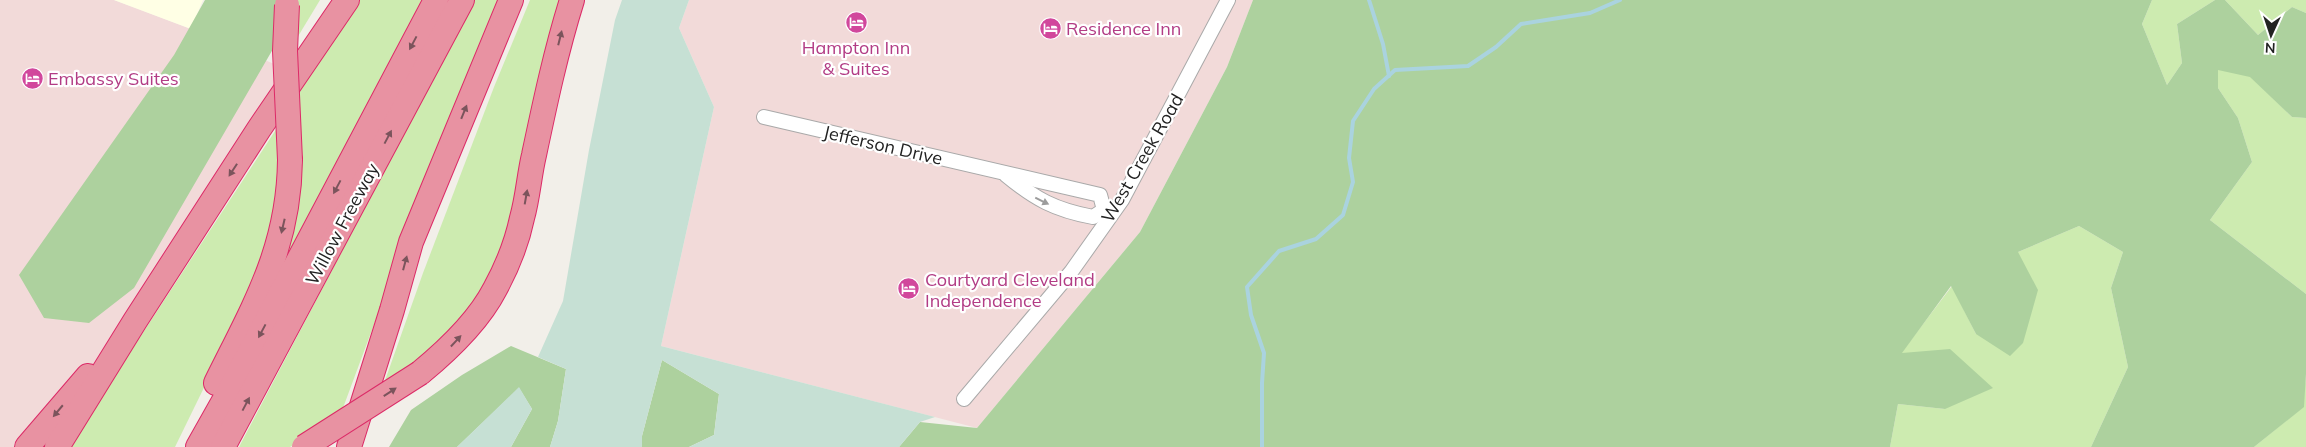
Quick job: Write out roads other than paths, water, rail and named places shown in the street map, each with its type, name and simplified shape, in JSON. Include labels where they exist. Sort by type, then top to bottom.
[{"type":"highway","points":[[259,129],[281,82],[330,0]]},
{"type":"highway","points":[[57,447],[135,321],[259,129],[347,0]]},
{"type":"highway","name":"Willow Freeway","points":[[198,447],[229,392],[436,0]]},
{"type":"highway","name":"Willow Freeway","points":[[223,447],[462,0]]},
{"type":"highway","points":[[349,447],[411,242],[511,0]]},
{"type":"highway","points":[[304,447],[420,373],[443,354],[466,329],[495,290],[510,255],[522,218],[533,156],[561,36],[572,0]]},
{"type":"highway","points":[[189,447],[211,394],[273,264],[283,228],[288,202],[290,160],[285,51],[287,2]]},
{"type":"highway","points":[[335,447],[367,365],[392,310]]},
{"type":"highway","points":[[27,447],[135,321]]},
{"type":"street","name":"West Creek Road","points":[[964,399],[1071,272],[1109,210],[1122,200],[1228,0]]},
{"type":"street","name":"Jefferson Drive","points":[[764,116],[1100,195],[1109,210],[1093,216],[1052,206],[1039,200],[1003,173]]},
{"type":"waterway","points":[[1369,0],[1383,44],[1389,76]]},
{"type":"waterway","points":[[1262,447],[1264,353],[1251,315],[1247,287],[1279,251],[1316,239],[1343,215],[1353,182],[1349,158],[1353,121],[1374,89],[1395,70],[1468,66],[1496,47],[1521,24],[1590,13],[1620,0]]},
{"type":"place","name":"Hampton Inn & Suites","points":[[856,22]]},
{"type":"place","name":"Residence Inn","points":[[1050,28]]},
{"type":"place","name":"Embassy Suites","points":[[32,78]]},
{"type":"place","name":"Courtyard Cleveland Independence","points":[[909,289]]}]
